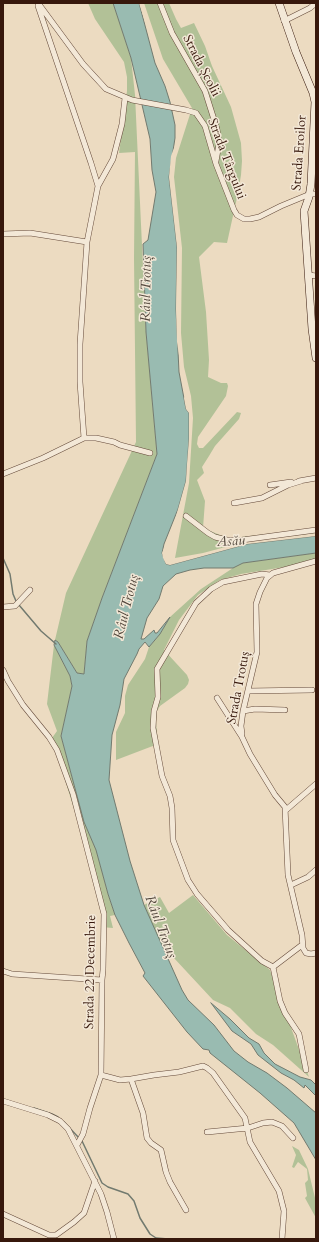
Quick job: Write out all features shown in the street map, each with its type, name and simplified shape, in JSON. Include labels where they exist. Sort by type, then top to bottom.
[{"type":"main road","name":"Strada Eroilor","points":[[279,3],[284,21],[313,93],[315,102],[313,194],[304,211],[312,275],[312,329],[316,358]]},
{"type":"street","points":[[37,3],[94,77],[106,89],[125,98],[122,124],[113,158],[98,186],[87,242],[80,344],[80,382],[84,438]]},
{"type":"street","points":[[37,3],[92,163],[98,186]]},
{"type":"street","name":"Strada Școlii","points":[[160,3],[172,33],[205,91],[217,130],[219,144],[216,164]]},
{"type":"street","points":[[284,21],[310,8],[316,3]]},
{"type":"street","name":"Strada Târgului","points":[[125,98],[196,113],[205,126],[216,164],[234,210],[237,215],[244,219],[259,217],[281,206],[313,194]]},
{"type":"street","points":[[3,234],[30,233],[87,242]]},
{"type":"street","points":[[3,474],[43,458],[84,438],[96,438],[114,442],[150,453]]},
{"type":"street","points":[[270,484],[316,478]]},
{"type":"street","points":[[234,503],[262,498],[301,480]]},
{"type":"street","points":[[186,516],[208,533],[226,540],[242,540],[316,530]]},
{"type":"street","points":[[306,1070],[299,1034],[285,1013],[280,1001],[273,967],[262,961],[228,930],[197,894],[188,880],[173,840],[170,796],[162,776],[153,728],[154,712],[158,697],[157,669],[196,603],[212,589],[223,582],[262,574],[270,575],[282,570],[316,561]]},
{"type":"street","name":"Strada Trotuș","points":[[242,737],[241,726],[243,712],[258,647],[257,600],[264,582],[270,575]]},
{"type":"street","points":[[3,608],[14,606],[30,590]]},
{"type":"street","name":"Strada 22 Decembrie","points":[[3,670],[6,682],[58,750],[72,794],[104,914],[101,1075],[79,1141]]},
{"type":"street","points":[[248,691],[312,690]]},
{"type":"street","name":"Strada Trotuș","points":[[217,698],[242,737],[250,754],[286,810]]},
{"type":"street","points":[[243,712],[255,709],[285,710]]},
{"type":"street","points":[[316,784],[286,810],[285,822],[288,874],[302,935],[303,950],[306,953],[316,953]]},
{"type":"street","points":[[291,885],[308,877],[316,870]]},
{"type":"street","points":[[273,967],[302,945]]},
{"type":"street","points":[[3,971],[12,974],[102,980]]},
{"type":"street","points":[[101,1075],[120,1080],[179,1072],[202,1066],[208,1068],[245,1118],[250,1142],[276,1184],[282,1198],[284,1216],[282,1239]]},
{"type":"street","points":[[131,1079],[143,1112],[147,1138],[161,1150],[168,1177],[186,1210]]},
{"type":"street","points":[[3,1101],[31,1109],[60,1121],[79,1141],[105,1204],[114,1239]]},
{"type":"street","points":[[207,1132],[248,1128],[263,1123],[272,1122],[282,1126],[293,1138]]},
{"type":"street","points":[[3,1214],[49,1235],[56,1235],[84,1213],[96,1181]]},
{"type":"green space","points":[[88,3],[113,3],[131,58],[135,95],[146,332],[157,454],[87,641],[84,674],[77,673],[58,642],[55,640],[66,593],[136,442],[134,258],[135,152],[119,153],[127,91],[127,77],[124,62],[95,19]]},
{"type":"green space","points":[[144,3],[169,3],[181,28],[194,23],[231,107],[241,143],[241,175],[227,243],[214,242],[199,257],[206,312],[209,360],[208,377],[221,383],[227,383],[228,386],[226,396],[198,437],[197,444],[199,448],[203,448],[237,412],[241,413],[239,419],[215,446],[202,467],[204,473],[197,480],[205,501],[203,528],[225,537],[233,538],[316,528],[316,533],[248,541],[203,553],[175,558],[189,483],[193,418],[191,396],[184,367],[181,333],[182,248],[174,177],[176,158],[192,108],[163,59]]},
{"type":"green space","points":[[316,553],[316,562],[241,574],[220,580],[198,595],[179,620],[164,650],[187,675],[189,680],[188,684],[185,688],[160,706],[157,711],[156,722],[158,744],[116,760],[116,732],[125,713],[125,696],[128,685],[145,659],[149,647],[160,634],[170,617],[201,589],[243,563]]},
{"type":"green space","points":[[54,645],[70,676],[72,686],[61,736],[84,822],[96,849],[115,915],[110,916],[113,928],[101,927],[101,913],[79,825],[52,738],[57,731],[47,704]]},
{"type":"green space","points":[[193,895],[227,935],[270,970],[309,1077],[273,1045],[256,1034],[230,1008],[213,1000],[160,943],[144,905],[160,897],[169,913]]},
{"type":"green space","points":[[292,1146],[299,1150],[308,1169],[316,1202],[316,1218],[305,1198],[307,1196],[305,1183],[308,1180],[307,1169],[298,1162],[294,1168],[292,1167],[296,1155]]},
{"type":"water","name":"Râul Trotuș","points":[[113,3],[139,3],[155,63],[170,102],[175,125],[175,138],[169,177],[177,247],[176,309],[179,372],[186,409],[189,413],[189,439],[186,481],[178,509],[162,553],[166,564],[170,565],[247,544],[316,536],[316,553],[243,563],[233,568],[204,568],[190,570],[176,574],[163,586],[159,599],[147,618],[141,639],[144,639],[154,630],[155,633],[157,633],[170,617],[160,634],[149,647],[145,642],[139,649],[124,679],[120,705],[112,735],[109,780],[130,861],[144,905],[182,990],[188,1000],[214,1025],[234,1051],[287,1088],[316,1113],[316,1160],[294,1123],[260,1093],[210,1053],[209,1050],[203,1049],[187,1032],[143,976],[145,973],[115,915],[96,850],[84,822],[61,736],[72,686],[70,676],[54,645],[55,640],[58,642],[77,673],[84,674],[87,641],[157,454],[146,332],[143,244],[148,240],[156,192],[152,170],[150,139],[131,58]]},
{"type":"water","points":[[211,1003],[249,1038],[259,1044],[264,1053],[275,1064],[300,1077],[311,1080],[316,1085],[316,1096],[305,1085],[304,1088],[294,1080],[281,1073],[258,1055],[251,1044],[232,1031]]},
{"type":"pier","points":[[139,3],[141,3],[154,48],[145,22]]},
{"type":"pier","points":[[177,140],[171,177],[179,247],[178,309],[181,369],[177,342],[177,247],[169,177],[171,156]]},
{"type":"pier","points":[[185,396],[188,409],[191,413],[188,481],[173,527],[186,481],[189,413],[186,409]]},
{"type":"pier","points":[[172,528],[164,553],[167,562],[170,563],[247,542],[316,534],[316,536],[247,544],[170,565],[166,564],[162,553]]},
{"type":"waterway","points":[[3,558],[10,574],[13,594],[16,601]]},
{"type":"waterway","points":[[19,605],[41,631],[56,644]]},
{"type":"waterway","points":[[34,1108],[58,1117]]},
{"type":"waterway","points":[[64,1122],[79,1138]]},
{"type":"waterway","points":[[82,1141],[102,1183],[108,1187],[128,1194],[134,1201],[140,1218],[150,1234],[156,1238],[168,1239]]},
{"type":"water label","name":"Asău","points":[[231,542]]}]
